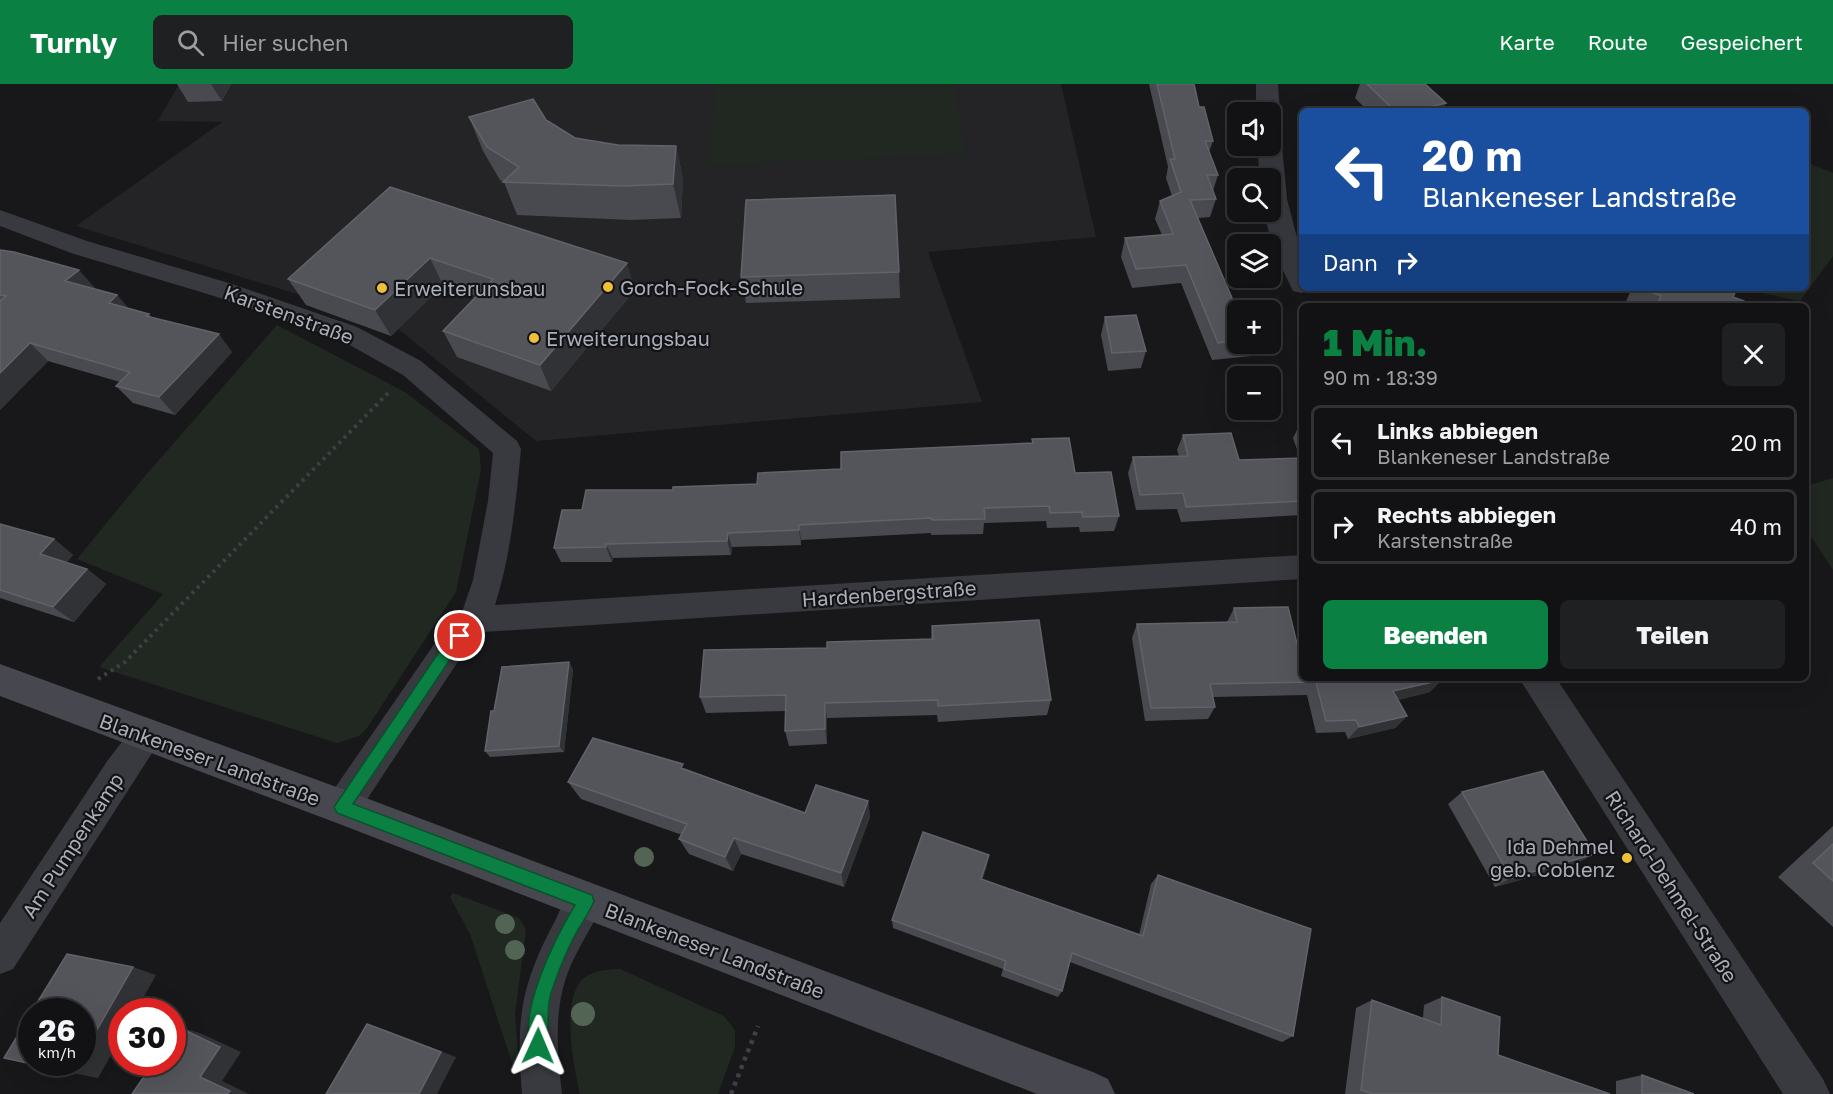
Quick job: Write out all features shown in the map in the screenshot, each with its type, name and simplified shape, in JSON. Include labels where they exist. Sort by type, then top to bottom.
[{"type":"main road","name":"Blankeneser Landstraße","points":[[0,680],[342,807],[1093,1094]]},
{"type":"street","points":[[1268,84],[1268,102]]},
{"type":"street","points":[[1270,156],[1280,227],[1299,279]]},
{"type":"street","name":"Karstenstraße","points":[[0,218],[79,247],[223,290],[348,333],[412,368],[507,449],[502,501],[488,580],[475,619],[446,653],[342,807]]},
{"type":"street","name":"Hardenbergstraße","points":[[475,619],[1299,567]]},
{"type":"street","name":"Richard-Dehmel-Straße","points":[[1538,681],[1808,1094]]},
{"type":"street","name":"Am Pumpenkamp","points":[[0,956],[120,771],[147,736]]},
{"type":"street","points":[[542,1094],[538,1028],[542,995],[568,932],[586,901]]},
{"type":"path","points":[[100,677],[125,662],[412,368]]},
{"type":"path","points":[[731,1094],[758,1026]]},
{"type":"shaded area","name":"Gorch-Fock-Schule","points":[[179,84],[1061,84],[1096,237],[928,252],[982,402],[536,441],[391,323],[76,226],[222,122],[158,121]]},
{"type":"shaded area","points":[[715,84],[954,84],[965,154],[710,165]]},
{"type":"shaded area","points":[[1809,163],[1833,173],[1833,256],[1809,289]]},
{"type":"shaded area","points":[[1752,291],[1807,291],[1800,301]]},
{"type":"shaded area","points":[[277,325],[405,392],[479,449],[481,470],[456,592],[367,728],[359,736],[337,743],[99,667],[163,594],[77,559],[145,476]]},
{"type":"shaded area","points":[[1833,478],[1833,570],[1809,534],[1809,485]]},
{"type":"shaded area","points":[[453,893],[519,918],[526,930],[515,1014],[519,1065],[514,1069],[470,934],[450,897]]},
{"type":"shaded area","points":[[620,969],[724,1016],[735,1030],[735,1047],[718,1094],[580,1094],[570,1020],[575,991],[581,981],[589,975],[599,971]]},
{"type":"building","points":[[1157,84],[1194,84],[1199,107],[1204,107],[1213,141],[1205,141],[1218,175],[1207,175],[1216,199],[1190,200],[1233,300],[1227,300],[1227,342],[1218,343],[1186,265],[1136,269],[1125,238],[1173,234],[1160,201],[1181,192],[1170,159],[1175,159]]},
{"type":"building","points":[[1367,84],[1425,84],[1446,103],[1425,108],[1392,108]]},
{"type":"building","points":[[533,99],[546,120],[575,138],[618,145],[676,146],[673,184],[622,186],[503,182],[519,167],[487,147],[469,117]]},
{"type":"building","points":[[390,187],[627,263],[540,365],[443,331],[493,279],[430,258],[375,310],[288,279]]},
{"type":"building","points":[[895,195],[899,272],[741,277],[746,200]]},
{"type":"building","points":[[0,250],[79,270],[65,281],[117,295],[109,303],[149,314],[146,316],[219,334],[159,397],[116,386],[130,372],[30,343],[0,373],[0,301],[6,296],[0,295]]},
{"type":"building","points":[[1648,291],[1736,291],[1733,297],[1744,301],[1744,303],[1666,303],[1659,300],[1661,296]]},
{"type":"building","points":[[1136,315],[1146,351],[1112,353],[1105,317]]},
{"type":"building","points":[[1231,433],[1239,460],[1299,458],[1299,501],[1186,507],[1183,493],[1140,495],[1133,457],[1188,456],[1183,435]]},
{"type":"building","points":[[1069,438],[1075,473],[1111,472],[1119,516],[1083,517],[1082,512],[1050,513],[1049,506],[984,508],[985,519],[932,520],[931,518],[799,525],[799,530],[728,533],[727,541],[606,544],[606,547],[554,548],[562,510],[582,510],[586,490],[673,490],[673,487],[757,484],[758,473],[841,469],[841,452],[1033,443],[1032,439]]},
{"type":"building","points":[[0,524],[54,539],[40,554],[87,569],[53,607],[0,590]]},
{"type":"building","points":[[1288,607],[1299,648],[1299,681],[1438,681],[1393,691],[1407,716],[1359,727],[1356,720],[1326,721],[1316,682],[1210,684],[1215,707],[1151,708],[1137,624],[1237,622],[1234,608]]},
{"type":"building","points":[[1039,620],[1051,700],[938,706],[938,700],[825,703],[825,729],[785,731],[786,695],[700,697],[704,650],[827,648],[827,642],[933,639],[932,626]]},
{"type":"building","points":[[569,662],[559,746],[485,751],[491,711],[494,711],[502,667]]},
{"type":"building","points":[[593,738],[683,764],[681,768],[805,813],[816,785],[868,801],[841,873],[734,838],[725,857],[679,839],[687,824],[568,782]]},
{"type":"building","points":[[1543,771],[1595,854],[1511,878],[1462,792]]},
{"type":"building","points":[[923,832],[989,855],[981,879],[1143,936],[1158,875],[1311,929],[1293,1036],[1072,953],[1062,991],[1004,969],[1006,961],[892,920]]},
{"type":"building","points":[[1833,844],[1833,881],[1813,863]]},
{"type":"building","points":[[67,954],[133,967],[115,998],[108,998],[108,1011],[96,1032],[96,998],[40,998]]},
{"type":"building","points":[[1442,997],[1500,1017],[1498,1055],[1610,1094],[1373,1094],[1361,1090],[1372,1000],[1441,1025]]},
{"type":"building","points":[[367,1024],[441,1052],[419,1094],[326,1094]]},
{"type":"building","points":[[186,1031],[220,1047],[200,1077],[230,1091],[227,1094],[132,1094],[144,1076],[186,1076]]},
{"type":"building","points":[[18,1035],[18,1061],[4,1058]]},
{"type":"building","points":[[1642,1075],[1694,1094],[1642,1094]]},
{"type":"place","name":"Gorch-Fock-Schule","points":[[608,287]]},
{"type":"place","name":"Erweiterunsbau","points":[[382,288]]},
{"type":"place","name":"Erweiterungsbau","points":[[534,338]]},
{"type":"place","name":"Ida Dehmel geb. Coblenz","points":[[1627,858]]},
{"type":"route","points":[[460,636],[446,653],[342,807],[586,901],[568,932],[542,995],[538,1046]]}]
